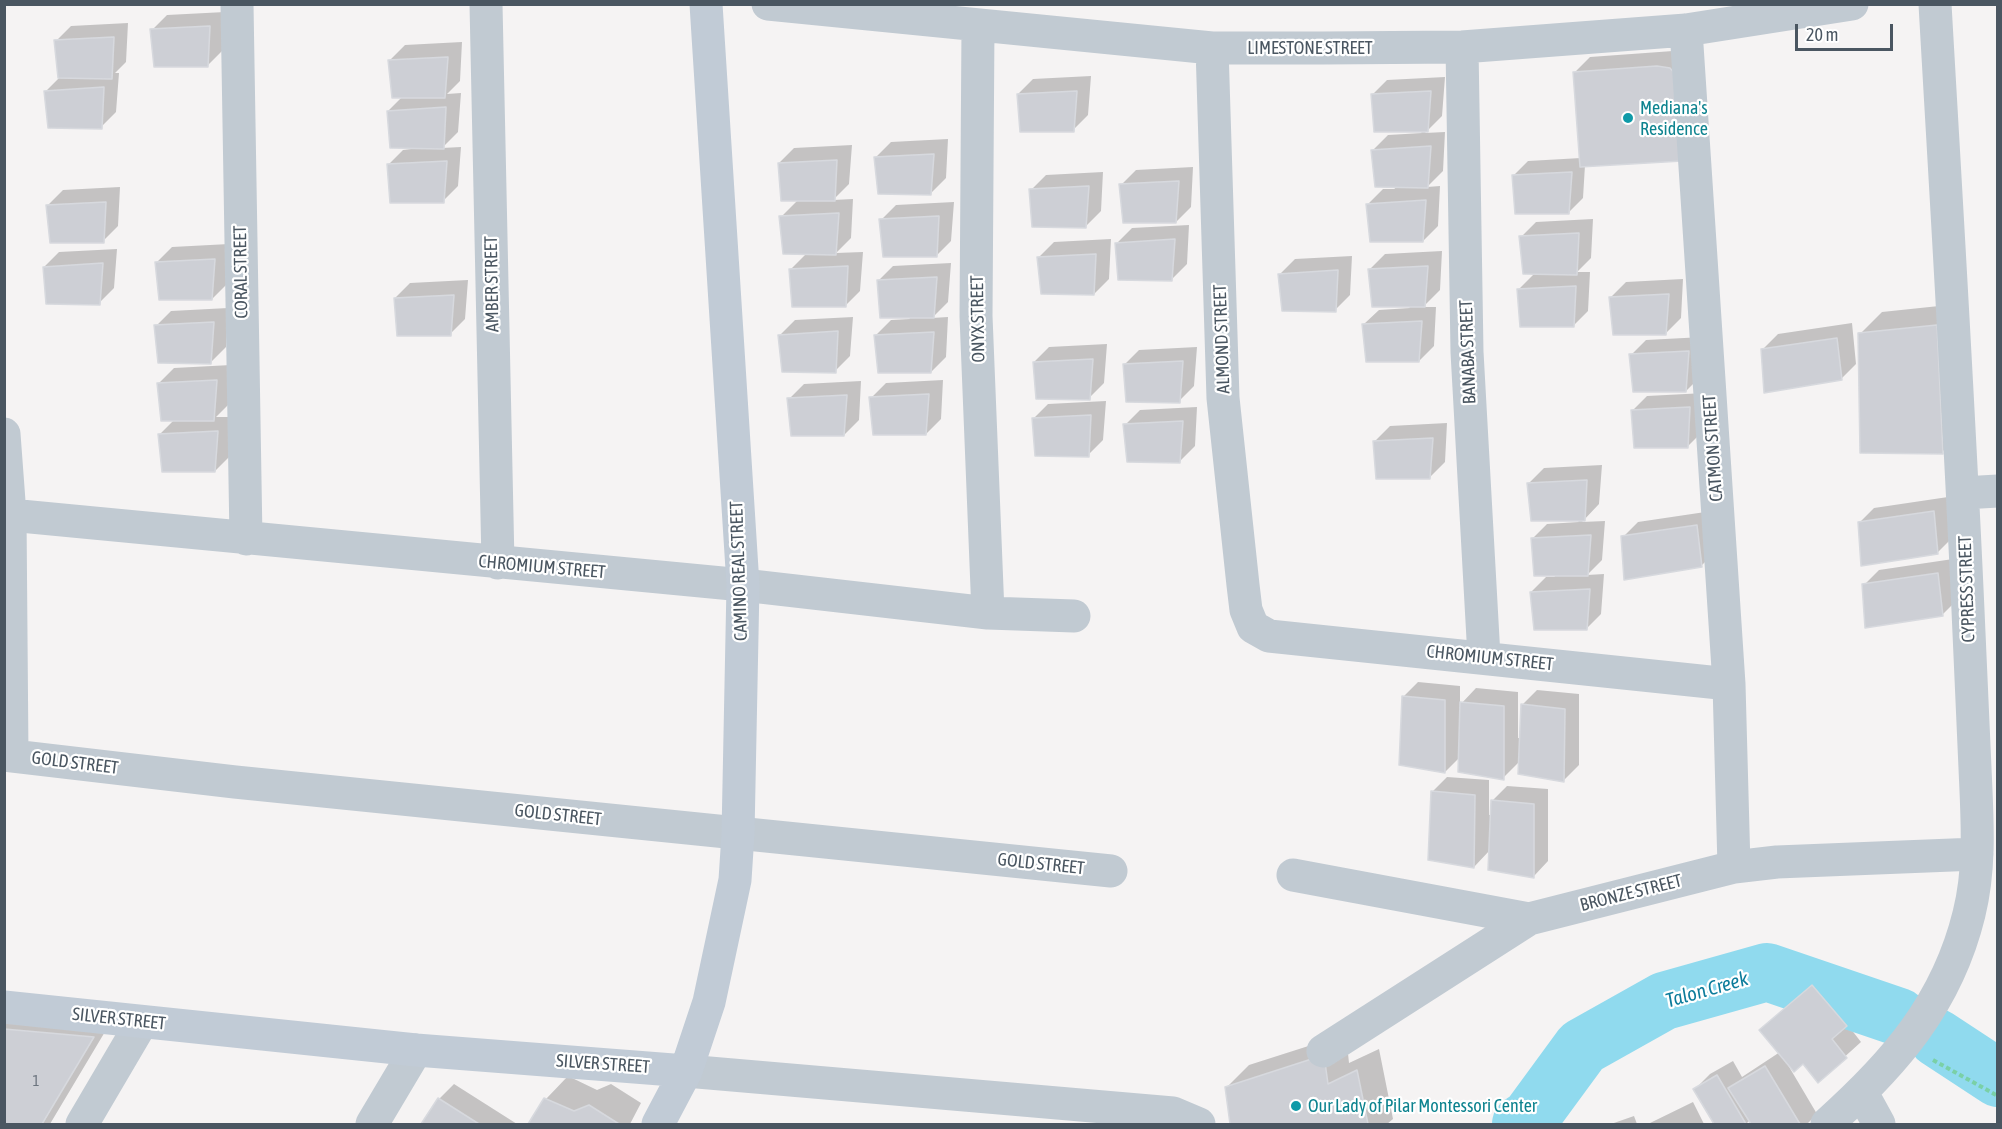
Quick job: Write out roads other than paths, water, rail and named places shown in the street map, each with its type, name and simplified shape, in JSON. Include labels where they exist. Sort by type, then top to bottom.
[{"type":"street","name":"CORAL STREET","points":[[237,4],[246,539]]},
{"type":"street","name":"AMBER STREET","points":[[486,4],[498,563]]},
{"type":"street","name":"CAMINO REAL STREET","points":[[658,1125],[686,1071],[709,1002],[735,880],[738,834],[743,585],[706,4]]},
{"type":"street","name":"LIMESTONE STREET","points":[[768,4],[1212,48],[1462,47],[1686,30],[1852,4]]},
{"type":"street","name":"CYPRESS STREET","points":[[1827,1125],[1862,1093],[1906,1045],[1925,1016],[1959,944],[1976,882],[1977,854],[1963,493],[1935,4]]},
{"type":"street","name":"ONYX STREET","points":[[978,26],[976,316],[988,613]]},
{"type":"street","name":"CATMON STREET","points":[[1686,30],[1729,684],[1734,867]]},
{"type":"street","name":"BANABA STREET","points":[[1462,47],[1467,352],[1484,657]]},
{"type":"street","name":"ALMOND STREET","points":[[1212,48],[1223,398],[1244,594],[1253,627]]},
{"type":"street","points":[[4,434],[10,515],[8,755]]},
{"type":"street","points":[[1963,493],[1998,491]]},
{"type":"street","name":"CHROMIUM STREET","points":[[10,515],[743,585],[988,613],[1074,616]]},
{"type":"street","name":"CHROMIUM STREET","points":[[1253,627],[1269,636],[1729,684]]},
{"type":"street","name":"GOLD STREET","points":[[8,755],[247,783],[1112,871]]},
{"type":"street","name":"BRONZE STREET","points":[[1323,1050],[1529,918],[1734,867],[1776,862],[1977,854]]},
{"type":"street","points":[[1293,875],[1529,918]]},
{"type":"street","name":"SILVER STREET","points":[[4,1007],[416,1050],[1173,1113],[1199,1125]]},
{"type":"street","points":[[82,1125],[142,1022]]},
{"type":"street","points":[[372,1125],[416,1050]]},
{"type":"street","points":[[1862,1093],[1880,1125]]},
{"type":"waterway","name":"Talon Creek","points":[[1521,1124],[1530,1118],[1582,1047],[1664,1001],[1767,972],[1899,1017]]},
{"type":"waterway","name":"Talon Creek","points":[[1937,1038],[1998,1078]]},
{"type":"place","name":"Mediana's Residence","points":[[1628,118]]},
{"type":"place","name":"Our Lady of Pilar Montessori Center","points":[[1296,1106]]}]
